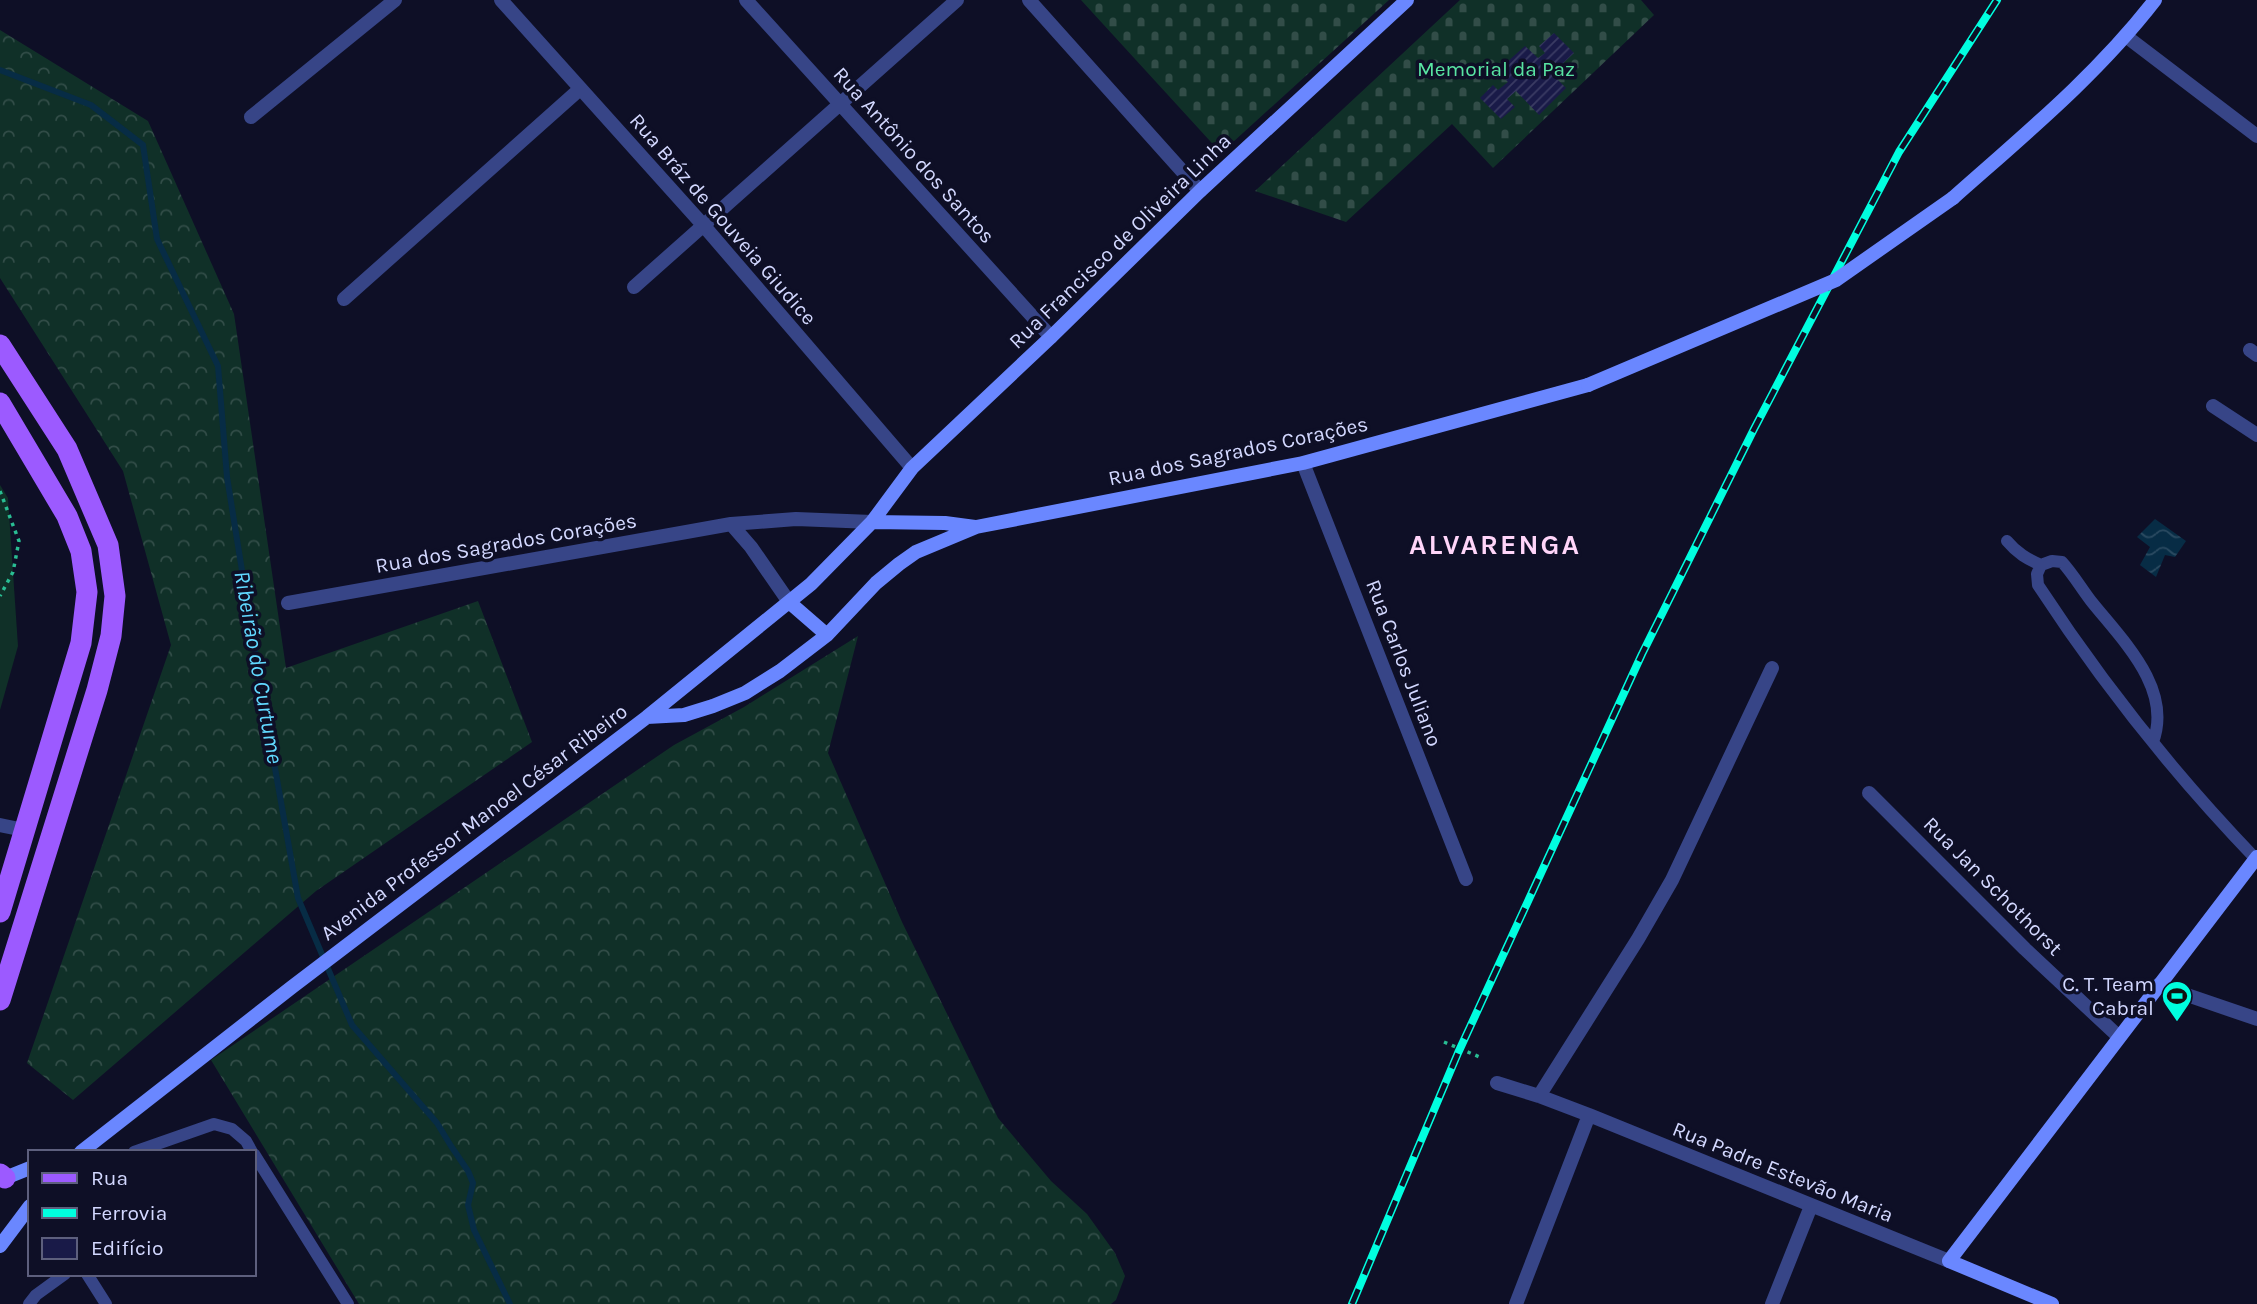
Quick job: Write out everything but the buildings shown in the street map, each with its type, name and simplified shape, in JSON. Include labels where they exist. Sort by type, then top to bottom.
[{"type":"main road","name":"Rua Francisco de Oliveira Linha","points":[[872,522],[912,468],[1200,191],[1407,0]]},
{"type":"main road","name":"Rua dos Sagrados Corações","points":[[976,527],[1303,463],[1588,385],[1836,280],[1954,198],[2054,109],[2127,37],[2155,0]]},
{"type":"main road","points":[[0,345],[67,449],[108,545],[115,596],[111,636],[97,690],[0,1000]]},
{"type":"main road","points":[[0,402],[67,516],[81,551],[87,592],[81,643],[0,912]]},
{"type":"main road","points":[[872,522],[945,523],[976,527]]},
{"type":"main road","name":"Avenida Professor Manoel César Ribeiro","points":[[86,1147],[647,717],[811,584],[872,522]]},
{"type":"main road","points":[[647,717],[684,715],[745,693],[780,671],[827,635],[876,583],[899,564],[916,552],[976,527]]},
{"type":"main road","points":[[789,602],[827,635]]},
{"type":"main road","points":[[1949,1261],[2256,858]]},
{"type":"main road","points":[[2,1177],[28,1169]]},
{"type":"main road","points":[[0,1246],[28,1209]]},
{"type":"main road","name":"Rua Padre Estevão Maria","points":[[1949,1261],[2052,1304]]},
{"type":"street","points":[[251,117],[395,0]]},
{"type":"street","name":"Rua Bráz de Gouveia Giudice","points":[[501,0],[704,226],[912,468]]},
{"type":"street","name":"Rua Antônio dos Santos","points":[[746,0],[1051,337]]},
{"type":"street","points":[[634,287],[957,0]]},
{"type":"street","points":[[1029,0],[1200,191]]},
{"type":"street","points":[[2127,37],[2257,136]]},
{"type":"street","points":[[344,299],[580,89]]},
{"type":"street","points":[[2213,406],[2257,435]]},
{"type":"street","name":"Rua Carlos Juliano","points":[[1303,463],[1466,879]]},
{"type":"street","name":"Rua dos Sagrados Corações","points":[[288,603],[731,524],[796,519],[872,522]]},
{"type":"street","points":[[731,524],[751,547],[789,602]]},
{"type":"street","points":[[1539,1096],[1672,880],[1772,668]]},
{"type":"street","name":"Rua Jan Schothorst","points":[[1870,793],[2025,949],[2119,1037]]},
{"type":"street","points":[[0,825],[24,830]]},
{"type":"street","points":[[2158,985],[2257,1019]]},
{"type":"street","name":"Rua Padre Estevão Maria","points":[[1497,1083],[1589,1115],[1949,1261]]},
{"type":"street","points":[[1516,1304],[1589,1115]]},
{"type":"street","points":[[1772,1304],[1811,1206]]},
{"type":"lane","points":[[2007,541],[2015,551],[2040,565],[2052,561],[2062,562],[2141,668],[2151,683],[2159,714],[2152,742]]},
{"type":"lane","points":[[2040,565],[2038,585],[2088,661],[2218,820],[2256,858]]},
{"type":"lane","points":[[140,1150],[214,1124],[233,1129],[251,1150]]},
{"type":"lane","points":[[256,1158],[348,1304]]},
{"type":"lane","points":[[29,1304],[36,1295],[62,1276]]},
{"type":"lane","points":[[88,1276],[106,1304]]},
{"type":"path","points":[[0,491],[19,541],[13,572],[0,596]]},
{"type":"path","points":[[1444,1042],[1482,1058]]},
{"type":"green space","points":[[1081,0],[1389,0],[1221,153]]},
{"type":"green space","name":"Memorial da Paz","points":[[1460,0],[1641,0],[1654,15],[1493,168],[1452,124],[1346,222],[1255,191]]},
{"type":"green space","points":[[0,30],[148,121],[234,314],[286,668],[478,601],[532,742],[316,891],[73,1100],[27,1063],[171,645],[123,471],[0,278]]},
{"type":"green space","points":[[0,485],[8,498],[18,646],[0,710]]},
{"type":"green space","points":[[858,636],[828,753],[902,922],[998,1118],[1051,1181],[1087,1214],[1115,1253],[1125,1276],[1116,1300],[1111,1304],[359,1304],[211,1060],[674,745],[744,707]]},
{"type":"water","points":[[2155,519],[2186,541],[2175,557],[2165,555],[2156,577],[2140,565],[2150,547],[2137,537]]},
{"type":"waterway","name":"Ribeirão do Curtume","points":[[0,70],[91,105],[143,145],[157,239],[218,366],[227,477],[298,898],[352,1025],[437,1123],[468,1171],[473,1183],[468,1205],[474,1230],[510,1304]]},
{"type":"railway","points":[[1352,1304],[1458,1053],[1642,654],[1754,429],[1899,152],[1997,0]]},
{"type":"place","name":"C. T. Team Cabral","points":[[2177,1023]]},
{"type":"district","name":"ALVARENGA","points":[[1495,544]]}]
